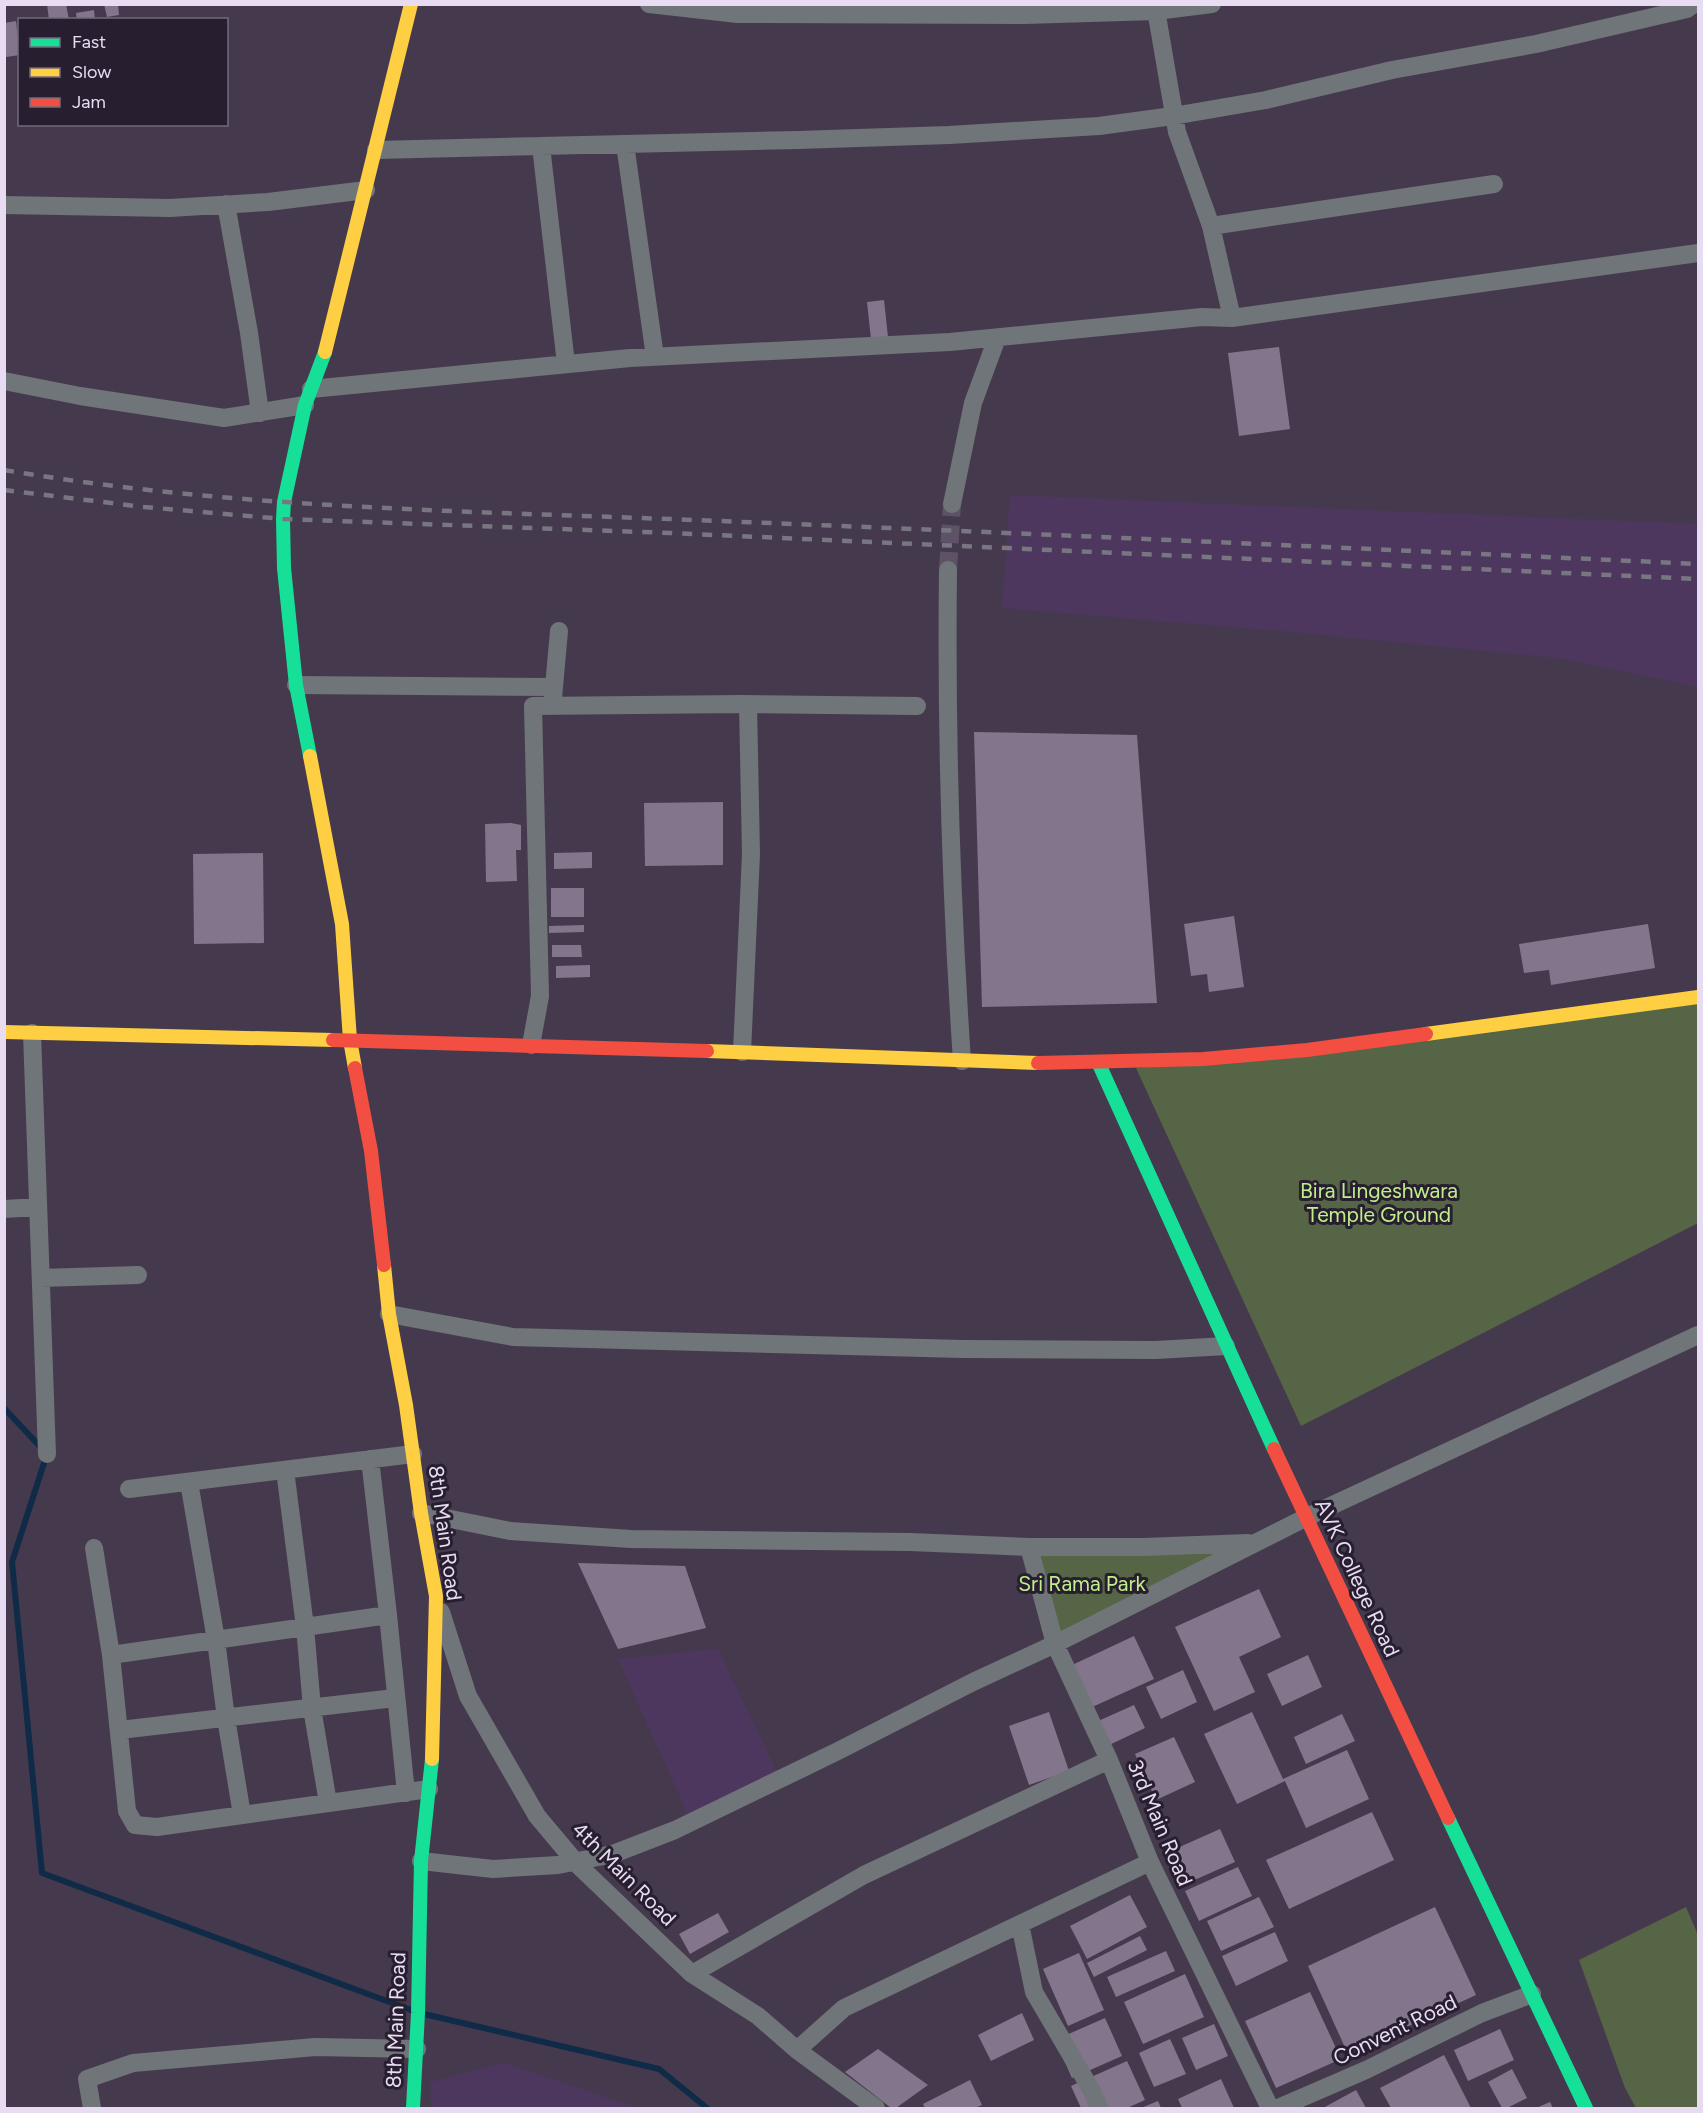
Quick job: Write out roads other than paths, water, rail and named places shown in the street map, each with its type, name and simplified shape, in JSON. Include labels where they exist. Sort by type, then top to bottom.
[{"type":"main road","name":"8th Main Road","points":[[411,4],[329,341],[308,397],[284,502],[283,519],[284,568],[296,685],[342,924],[350,1040],[371,1151],[389,1314],[406,1405],[421,1513],[436,1596],[433,1750],[421,1861],[417,2049],[413,2109]]},
{"type":"main road","points":[[4,1032],[531,1044],[962,1061],[1098,1062],[1203,1059],[1307,1050],[1698,997]]},
{"type":"main road","name":"AVK College Road","points":[[1098,1062],[1305,1518],[1586,2109]]},
{"type":"street","points":[[649,4],[738,14],[1024,15],[1212,4]]},
{"type":"street","points":[[376,150],[949,135],[1099,126],[1266,100],[1392,70],[1536,44],[1687,9],[1694,4]]},
{"type":"street","points":[[1155,8],[1173,116],[1211,226],[1232,318]]},
{"type":"street","points":[[625,144],[655,357]]},
{"type":"street","points":[[541,146],[566,364]]},
{"type":"street","points":[[1211,226],[1494,184]]},
{"type":"street","points":[[4,205],[170,208],[268,202],[366,190]]},
{"type":"street","points":[[226,204],[249,333],[260,413]]},
{"type":"street","points":[[4,381],[80,396],[224,418],[260,413],[308,397],[566,364],[997,338],[1202,317],[1232,318],[1698,253]]},
{"type":"street","points":[[952,504],[973,403],[997,338]]},
{"type":"street","points":[[948,570],[947,710],[955,950],[962,1061]]},
{"type":"street","points":[[552,706],[559,631]]},
{"type":"street","points":[[296,685],[554,687]]},
{"type":"street","points":[[742,1052],[751,854],[748,704]]},
{"type":"street","points":[[531,1044],[540,996],[533,706],[748,704],[917,706]]},
{"type":"street","points":[[32,1033],[47,1454]]},
{"type":"street","points":[[4,1209],[38,1207]]},
{"type":"street","points":[[41,1278],[138,1275]]},
{"type":"street","points":[[389,1314],[513,1337],[962,1349],[1156,1350],[1226,1346]]},
{"type":"street","points":[[421,1861],[493,1869],[558,1865],[612,1854],[675,1830],[973,1682],[1055,1644],[1305,1518],[1698,1335]]},
{"type":"street","points":[[129,1490],[413,1454]]},
{"type":"street","points":[[370,1459],[406,1793]]},
{"type":"street","points":[[285,1470],[312,1708],[328,1803]]},
{"type":"street","points":[[189,1482],[216,1640],[242,1815]]},
{"type":"street","points":[[421,1513],[510,1531],[631,1539],[910,1542],[1029,1547],[1145,1547],[1254,1543]]},
{"type":"street","name":"3rd Main Road","points":[[1029,1547],[1055,1644],[1108,1760],[1150,1862],[1270,2109]]},
{"type":"street","points":[[94,1548],[111,1655],[127,1811],[135,1825],[157,1827],[429,1790]]},
{"type":"street","name":"4th Main Road","points":[[436,1596],[468,1696],[537,1816],[575,1862],[692,1974],[758,2016],[797,2050],[876,2109]]},
{"type":"street","points":[[111,1655],[388,1615]]},
{"type":"street","points":[[120,1730],[395,1698]]},
{"type":"street","points":[[692,1974],[864,1875],[1108,1760]]},
{"type":"street","points":[[797,2050],[844,2008],[1150,1862]]},
{"type":"street","points":[[1020,1924],[1034,1992],[1092,2091],[1099,2109]]},
{"type":"street","name":"Convent Road","points":[[1278,2109],[1366,2070],[1482,2013],[1532,1994]]},
{"type":"street","points":[[92,2109],[87,2079],[133,2063],[315,2047],[417,2049]]},
{"type":"waterway","points":[[4,1408],[47,1454],[12,1562],[42,1873],[411,2010]]},
{"type":"waterway","points":[[424,2014],[659,2069],[707,2108]]},
{"type":"tunnel","points":[[948,570],[952,504]]},
{"type":"railway","points":[[4,470],[182,493],[361,507],[1698,564]]},
{"type":"railway","points":[[4,490],[144,507],[283,519],[670,533],[1698,579]]},
{"type":"park label","name":"Bira Lingeshwara Temple Ground","points":[[1379,1203]]},
{"type":"park label","name":"Sri Rama Park","points":[[1082,1584]]}]
